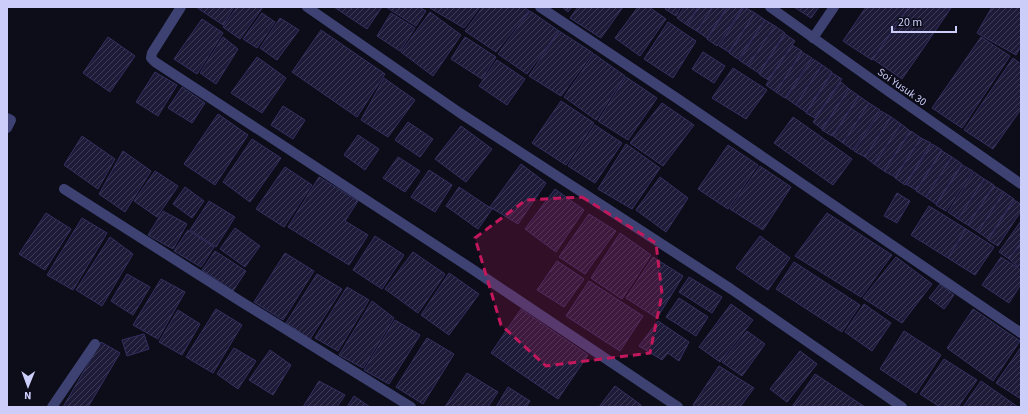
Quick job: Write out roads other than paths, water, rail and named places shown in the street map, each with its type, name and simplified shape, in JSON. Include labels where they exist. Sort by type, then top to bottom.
[{"type":"street","points":[[181,7],[152,53],[151,58],[155,62],[469,267],[678,407]]},
{"type":"street","points":[[307,7],[460,113],[731,289],[902,407]]},
{"type":"street","points":[[540,7],[704,116],[1021,333]]},
{"type":"street","name":"Soi Yusuk 30","points":[[770,7],[1021,184]]},
{"type":"street","points":[[813,38],[834,7]]},
{"type":"street","points":[[7,118],[11,120],[7,128]]},
{"type":"street","points":[[64,189],[240,301],[412,407]]},
{"type":"street","points":[[52,407],[94,344]]}]
